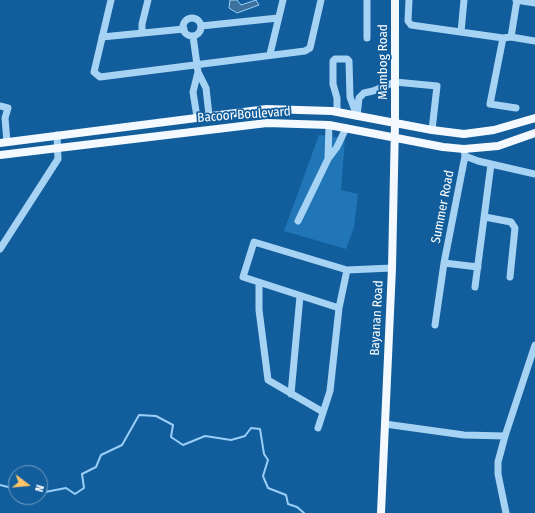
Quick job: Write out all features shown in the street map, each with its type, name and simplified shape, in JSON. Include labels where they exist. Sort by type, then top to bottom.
[{"type":"main road","name":"Mambog Road","points":[[395,1],[395,124]]},
{"type":"main road","name":"Bacoor Boulevard","points":[[4,142],[197,116],[267,109],[337,112],[432,130],[474,133],[514,126],[535,118]]},
{"type":"main road","name":"Bacoor Boulevard","points":[[0,155],[252,124],[294,123],[329,125],[443,147],[464,153],[498,146],[535,133]]},
{"type":"main road","name":"Bayanan Road","points":[[381,513],[392,268],[395,124]]},
{"type":"street","points":[[111,0],[94,72],[100,77],[197,63],[305,51],[310,48],[321,0]]},
{"type":"street","points":[[142,34],[142,24],[148,0]]},
{"type":"street","points":[[270,54],[283,0]]},
{"type":"street","points":[[367,0],[367,38]]},
{"type":"street","points":[[461,32],[464,0]]},
{"type":"street","points":[[511,37],[516,0],[535,4]]},
{"type":"street","points":[[395,1],[409,1],[409,23],[503,38],[511,37],[535,41]]},
{"type":"street","points":[[201,26],[278,18]]},
{"type":"street","points":[[190,19],[196,19],[201,26],[198,33],[193,36],[188,35],[184,29],[186,21],[190,19]]},
{"type":"street","points":[[102,37],[184,29]]},
{"type":"street","points":[[193,36],[198,72],[206,88],[208,115]]},
{"type":"street","points":[[503,38],[490,104],[516,108]]},
{"type":"street","points":[[337,112],[337,98],[333,84],[333,61],[335,59],[347,59],[349,61],[350,97],[357,116]]},
{"type":"street","points":[[197,116],[193,92],[198,72]]},
{"type":"street","points":[[357,116],[359,98],[362,94],[394,82],[414,82],[437,86],[432,130]]},
{"type":"street","points":[[0,106],[8,108],[2,117],[4,142]]},
{"type":"street","points":[[328,159],[329,125]]},
{"type":"street","points":[[298,221],[328,159],[337,147],[346,128]]},
{"type":"street","points":[[0,250],[58,159],[59,148],[57,135]]},
{"type":"street","points":[[464,153],[491,164],[535,174]]},
{"type":"street","name":"Summer Road","points":[[435,325],[444,263],[464,153]]},
{"type":"street","points":[[475,287],[491,164]]},
{"type":"street","points":[[485,217],[511,222],[515,228],[510,277]]},
{"type":"street","points":[[339,308],[259,284],[243,277],[254,242],[347,270],[392,268]]},
{"type":"street","name":"Summer Road","points":[[444,263],[478,267]]},
{"type":"street","points":[[318,428],[330,391],[339,308],[347,270]]},
{"type":"street","points":[[259,284],[259,310],[268,380],[323,412]]},
{"type":"street","points":[[290,394],[300,296]]},
{"type":"street","points":[[506,513],[498,474],[498,462],[535,345]]},
{"type":"street","points":[[385,424],[464,435],[505,436]]},
{"type":"shaded area","points":[[230,0],[237,0],[241,5],[256,0],[259,5],[237,13],[229,8]]},
{"type":"shaded area","points":[[319,135],[345,138],[341,190],[358,194],[354,227],[346,249],[284,231]]},
{"type":"waterway","points":[[48,491],[66,488],[75,494],[84,488],[82,474],[96,467],[101,455],[122,445],[139,415],[156,416],[173,425],[171,437],[183,445],[205,436],[231,440],[245,436],[251,428],[260,429],[264,454],[268,460],[263,476],[268,488],[286,495],[288,504],[297,507],[304,513]]},
{"type":"waterway","points":[[0,485],[8,487]]}]
